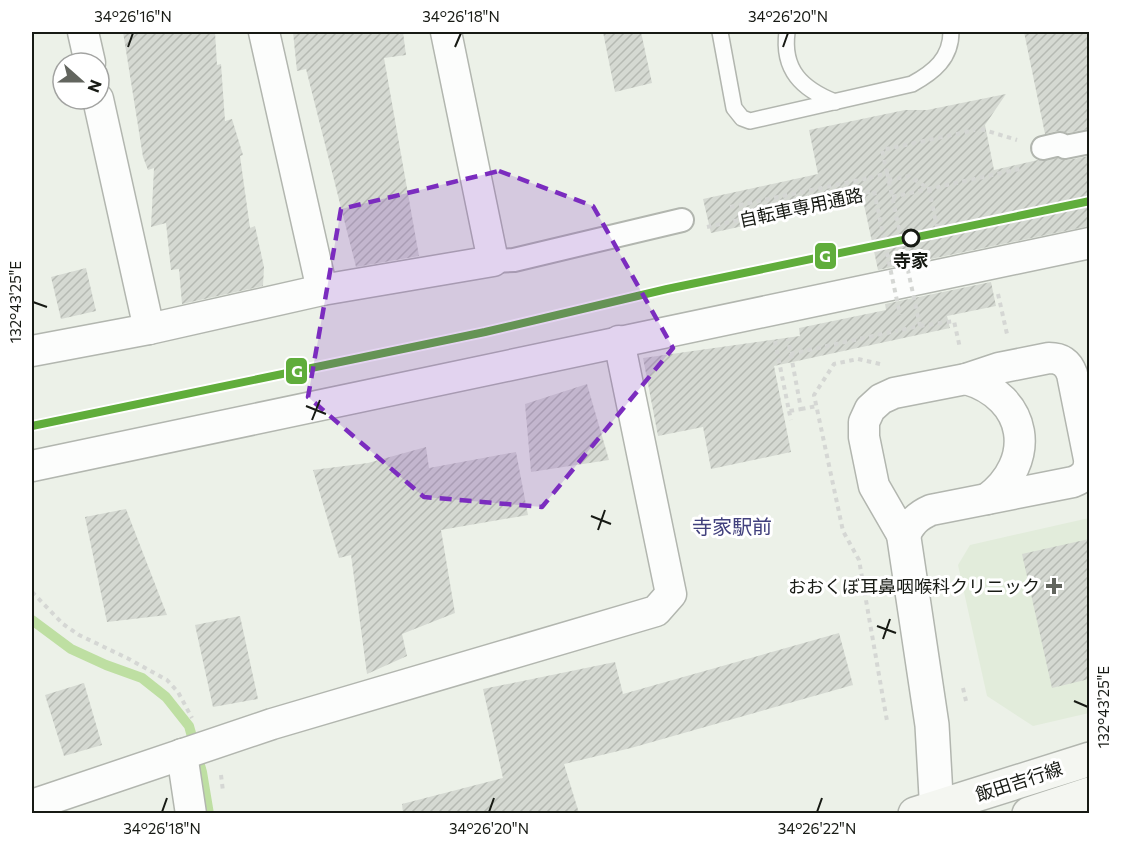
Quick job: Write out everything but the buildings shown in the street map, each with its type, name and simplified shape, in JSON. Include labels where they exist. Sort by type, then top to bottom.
[{"type":"main road","name":"飯田吉行線","points":[[929,811],[1089,759]]},
{"type":"main road","name":"飯田吉行線","points":[[1029,813],[1089,794]]},
{"type":"street","points":[[83,32],[87,51]]},
{"type":"street","points":[[264,32],[322,290]]},
{"type":"street","points":[[446,32],[493,261]]},
{"type":"street","points":[[101,111],[149,328]]},
{"type":"street","points":[[1044,148],[1060,144],[1065,147],[1089,142]]},
{"type":"street","points":[[32,351],[322,290],[493,261],[514,260],[682,220]]},
{"type":"street","points":[[32,466],[1089,243]]},
{"type":"street","points":[[32,805],[272,724],[656,611],[671,594],[619,341]]},
{"type":"street","points":[[904,538],[911,524],[923,513],[1079,480],[1088,471],[1089,459],[1072,374],[1066,363],[1049,358],[999,368],[963,365],[880,399],[870,409],[864,422],[864,437],[874,486],[904,538],[932,725],[929,811]]},
{"type":"street","points":[[963,365],[986,387],[1003,399],[1011,411],[1020,439],[1015,467],[1008,480],[987,499]]},
{"type":"street","points":[[191,813],[195,750]]},
{"type":"lane","points":[[720,32],[735,108],[742,118],[750,121],[912,84],[930,74],[943,61],[948,52],[951,32]]},
{"type":"lane","points":[[787,32],[788,59],[793,71],[811,90],[836,102]]},
{"type":"path","points":[[920,326],[882,150],[978,129],[1044,148]]},
{"type":"path","points":[[892,197],[1024,168]]},
{"type":"path","points":[[730,207],[887,173]]},
{"type":"path","points":[[888,180],[909,176],[929,189],[941,246]]},
{"type":"path","name":"自転車専用通路","points":[[709,227],[874,191],[900,315]]},
{"type":"path","points":[[994,295],[998,293],[1008,341]]},
{"type":"path","points":[[790,354],[920,326],[920,328],[954,321],[963,365]]},
{"type":"path","points":[[774,332],[790,420]]},
{"type":"path","points":[[793,338],[786,339],[801,408]]},
{"type":"path","points":[[789,411],[816,406]]},
{"type":"path","points":[[32,592],[63,624],[79,635],[167,680],[178,692],[196,723],[195,750],[220,768],[224,802]]},
{"type":"path","points":[[961,679],[966,701]]},
{"type":"highlighted area","points":[[499,171],[593,206],[673,348],[542,507],[424,497],[308,397],[341,209]]},
{"type":"shaded area","points":[[1089,518],[1089,713],[1033,726],[987,696],[958,565],[970,545]]},
{"type":"waterway","points":[[32,620],[71,649],[142,678],[166,697],[189,726],[202,772],[209,814]]},
{"type":"transit line","name":"G","points":[[32,426],[485,332],[667,289],[1090,201]]},
{"type":"place","name":"寺家","points":[[911,238]]},
{"type":"place","name":"おおくぼ耳鼻咽喉科クリニック","points":[[1054,586]]},
{"type":"district","name":"寺家駅前","points":[[732,526]]}]
